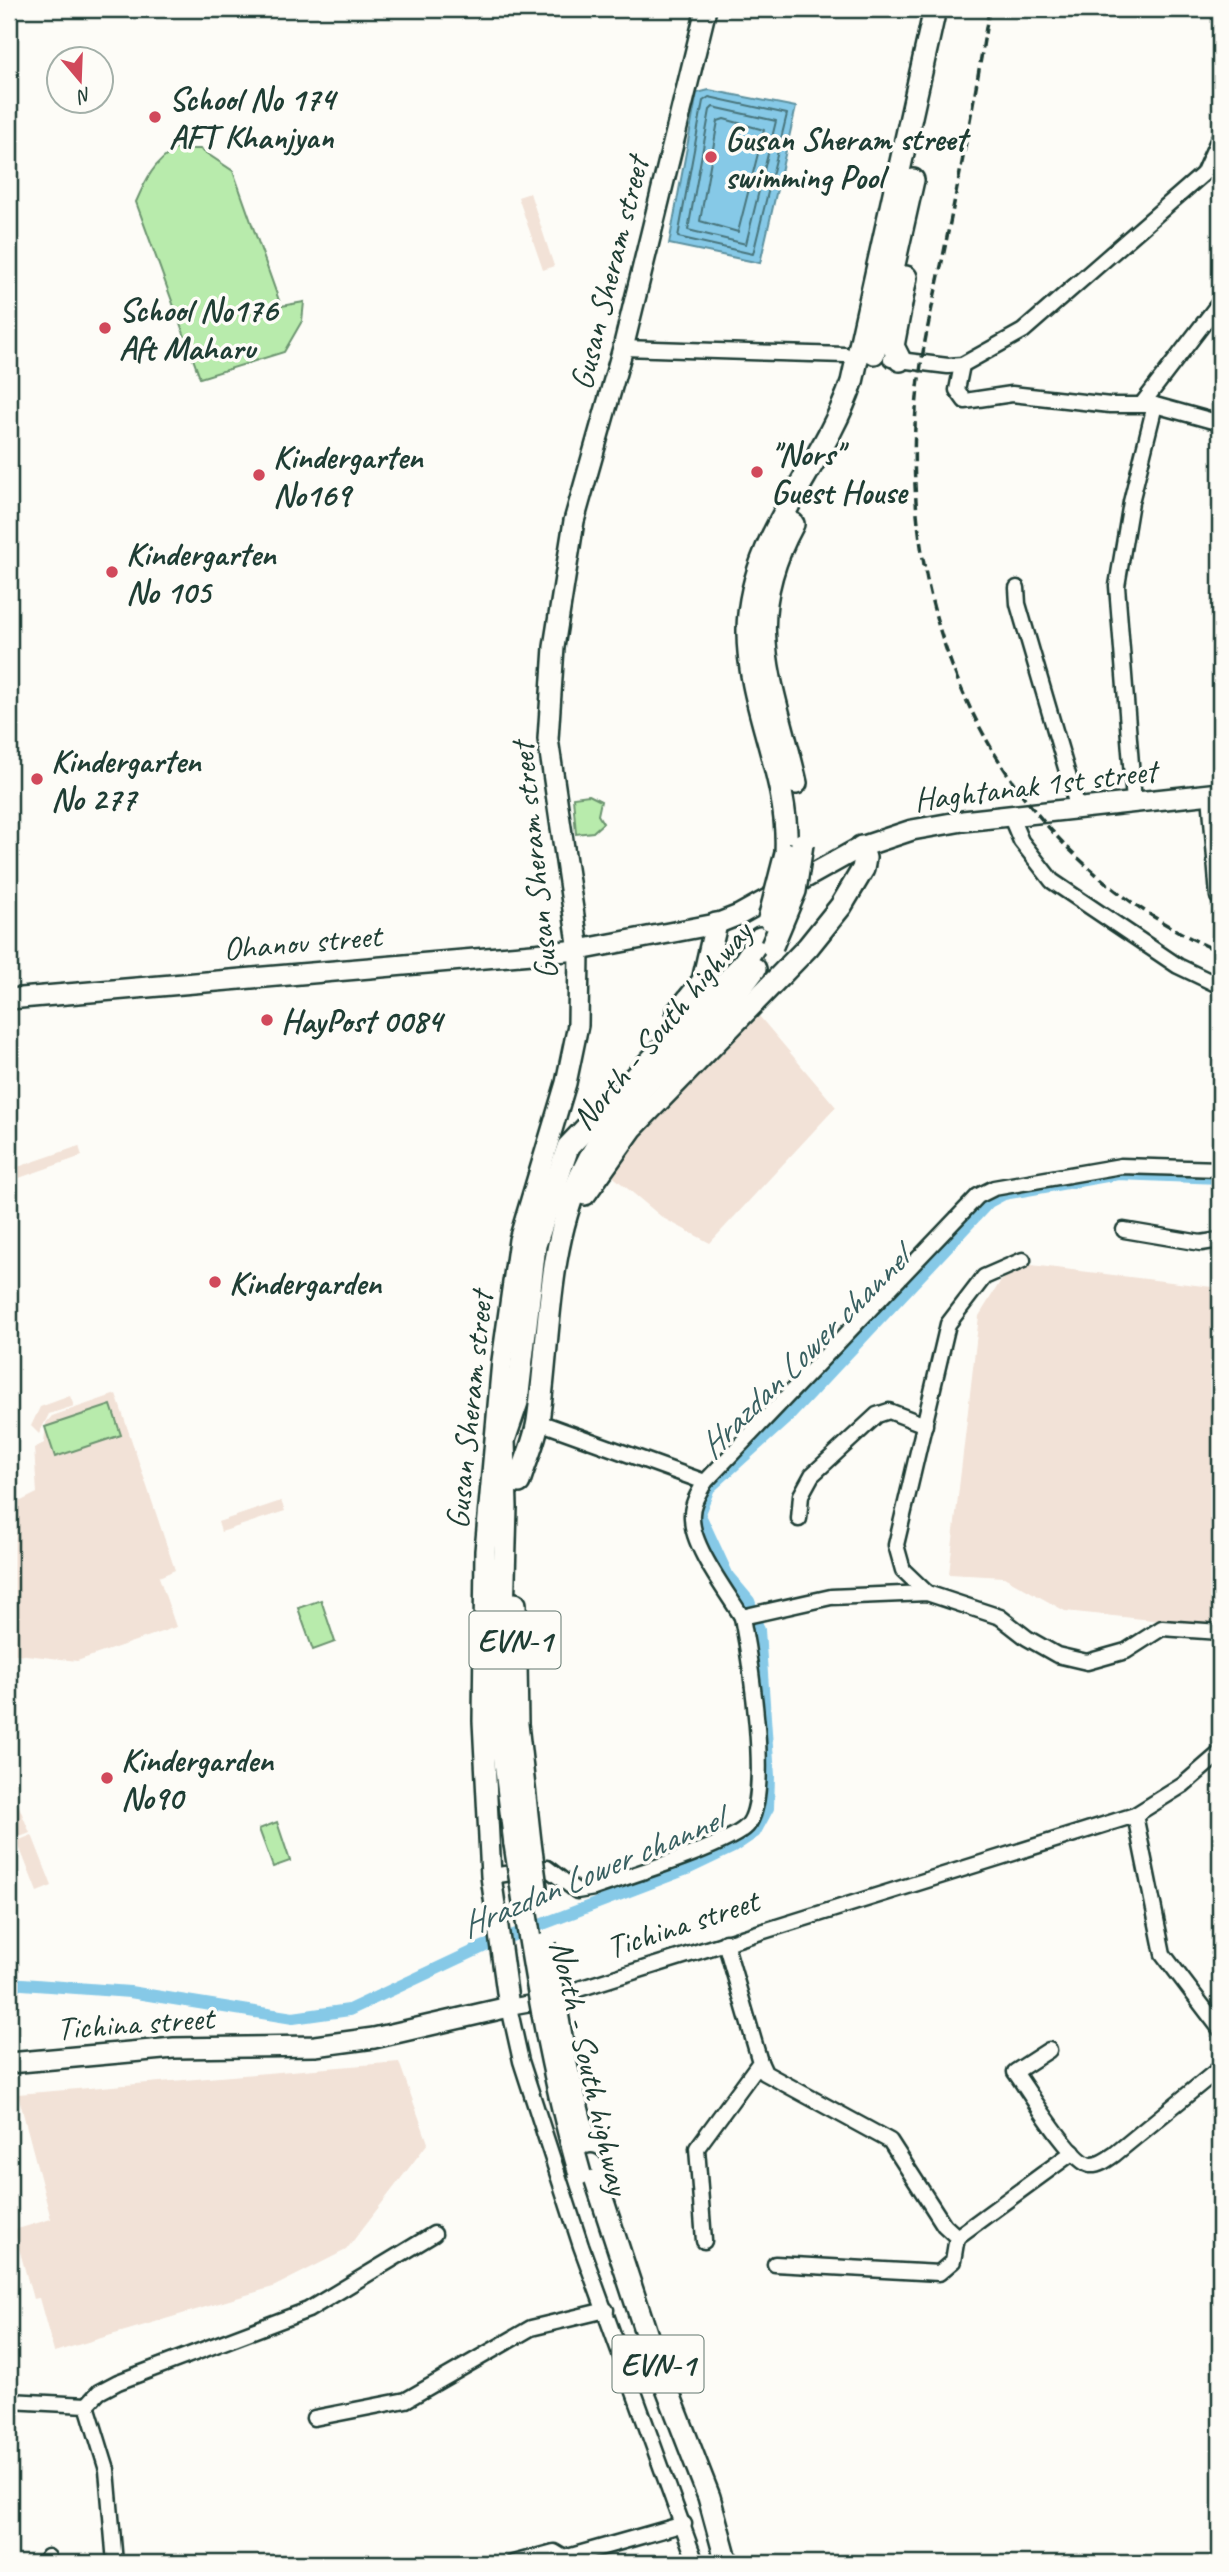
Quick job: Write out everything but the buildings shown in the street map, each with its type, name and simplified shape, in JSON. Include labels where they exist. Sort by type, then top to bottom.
[{"type":"highway","name":"North - South highway","points":[[794,849],[783,791],[751,669],[748,628],[751,597],[766,547],[833,430],[852,382],[935,9]]},
{"type":"highway","name":"North - South highway","points":[[522,1843],[515,1575],[519,1482],[538,1424],[556,1251],[580,1176],[617,1114],[747,981],[766,942],[776,901],[794,849],[797,790],[771,689],[764,648],[769,585],[792,526],[855,417],[871,367],[950,9]]},
{"type":"highway","points":[[894,359],[894,337],[916,227],[910,190]]},
{"type":"highway","points":[[563,1231],[600,1171],[646,1113],[808,947],[858,879],[865,858],[861,847]]},
{"type":"highway","points":[[568,1147],[571,1132],[578,1121],[621,1070],[698,988],[711,953],[716,924]]},
{"type":"highway","name":"North - South highway","points":[[714,2563],[697,2505],[619,2295],[586,2169],[544,2028],[522,1843],[500,1720],[506,1507],[502,1420],[517,1402],[535,1245],[568,1147],[766,942]]},
{"type":"highway","name":"North - South highway","points":[[502,1420],[519,1482]]},
{"type":"highway","name":"North - South highway","points":[[586,2169],[709,2497],[727,2563]]},
{"type":"main road","name":"Gusan Sheram street","points":[[509,2007],[491,1876],[483,1632],[487,1514],[502,1420],[519,1240],[573,1059],[578,1014],[579,947],[548,739],[554,647],[574,521],[623,348],[706,9]]},
{"type":"main road","name":"Haghtanak 1st street","points":[[861,847],[912,830],[1010,815],[1215,794]]},
{"type":"main road","name":"Ohanov street","points":[[9,999],[601,945],[716,924],[739,915],[861,847]]},
{"type":"main road","name":"Ohanov street","points":[[9,993],[164,976],[579,947]]},
{"type":"main road","name":"Tichina street","points":[[9,2063],[174,2048],[316,2046],[374,2038],[509,2007]]},
{"type":"street","points":[[894,359],[948,366],[962,365],[1023,331],[1203,174],[1220,136]]},
{"type":"street","points":[[1133,802],[1117,586],[1149,405],[1220,302]]},
{"type":"street","points":[[623,348],[845,355]]},
{"type":"street","points":[[962,365],[957,390],[965,401],[1012,394],[1110,405],[1149,405],[1220,423]]},
{"type":"street","points":[[1017,588],[1018,604],[1078,809]]},
{"type":"street","points":[[1215,794],[1218,897]]},
{"type":"street","points":[[1010,815],[1021,841],[1052,881],[1178,966],[1220,986]]},
{"type":"street","points":[[491,1876],[547,1868],[576,1891],[594,1888],[715,1844],[746,1826],[754,1815],[759,1786],[751,1668],[751,1615],[698,1544],[691,1519],[694,1501],[705,1482],[978,1196],[994,1188],[1121,1166],[1220,1169]]},
{"type":"street","points":[[1124,1230],[1201,1243],[1220,1240]]},
{"type":"street","points":[[926,1593],[903,1570],[897,1545],[948,1324],[984,1277],[1023,1259]]},
{"type":"street","points":[[799,1519],[801,1495],[812,1475],[877,1415],[889,1411],[925,1425]]},
{"type":"street","points":[[547,1425],[705,1482]]},
{"type":"street","points":[[751,1615],[831,1597],[926,1593],[1000,1617],[1027,1638],[1057,1655],[1087,1662],[1126,1650],[1161,1628],[1220,1632]]},
{"type":"street","name":"Tichina street","points":[[509,2007],[537,2002],[1135,1815],[1183,1786],[1220,1753]]},
{"type":"street","points":[[1135,1815],[1163,1954],[1220,2029]]},
{"type":"street","points":[[725,1942],[765,2073],[890,2141],[944,2225],[957,2237],[957,2251],[953,2261],[939,2273],[775,2264]]},
{"type":"street","points":[[509,2007],[521,2061],[582,2246],[696,2563]]},
{"type":"street","points":[[1049,2050],[1015,2072],[1073,2152],[1087,2165],[1097,2165],[1115,2154],[1220,2068]]},
{"type":"street","points":[[705,2241],[697,2148],[760,2062]]},
{"type":"street","points":[[957,2237],[1073,2152]]},
{"type":"street","points":[[87,2405],[99,2392],[118,2382],[307,2309],[434,2235]]},
{"type":"street","points":[[314,2418],[406,2400],[531,2328],[606,2310]]},
{"type":"street","points":[[12,2400],[87,2405]]},
{"type":"street","points":[[87,2405],[107,2470],[115,2563]]},
{"type":"street","points":[[513,2563],[554,2552],[565,2561],[684,2524]]},
{"type":"shaded area","points":[[530,193],[554,266],[543,270],[518,197]]},
{"type":"shaded area","points":[[754,1010],[836,1107],[710,1243],[663,1218],[610,1174],[646,1121]]},
{"type":"shaded area","points":[[79,1146],[82,1156],[19,1178],[15,1168]]},
{"type":"shaded area","points":[[1023,1264],[1220,1288],[1220,1627],[1065,1611],[1004,1577],[949,1574],[979,1316],[1000,1282]]},
{"type":"shaded area","points":[[116,1394],[175,1570],[159,1577],[176,1627],[77,1661],[9,1653],[9,1507],[37,1493],[34,1448],[44,1443],[46,1423],[52,1416]]},
{"type":"shaded area","points":[[70,1396],[74,1406],[49,1414],[39,1434],[31,1426],[40,1407]]},
{"type":"shaded area","points":[[281,1501],[285,1511],[221,1532],[218,1522]]},
{"type":"shaded area","points":[[15,1797],[30,1833],[15,1839],[9,1825],[9,1800]]},
{"type":"shaded area","points":[[32,1835],[52,1886],[37,1892],[17,1841]]},
{"type":"shaded area","points":[[399,2062],[428,2143],[346,2250],[273,2287],[54,2352],[39,2298],[33,2299],[14,2230],[51,2219],[18,2094]]},
{"type":"green space","points":[[176,149],[200,149],[233,171],[281,306],[304,302],[302,321],[284,352],[200,378],[136,202],[152,172]]},
{"type":"green space","points":[[589,795],[601,801],[598,815],[603,823],[593,832],[576,834],[573,797]]},
{"type":"green space","points":[[111,1405],[121,1435],[55,1457],[45,1427]]},
{"type":"green space","points":[[321,1600],[335,1642],[313,1650],[298,1608]]},
{"type":"green space","points":[[277,1822],[290,1861],[273,1867],[259,1829]]},
{"type":"water","points":[[709,90],[796,107],[760,263],[669,244],[697,93]]},
{"type":"waterway","name":"Hrazdan Lower channel","points":[[9,1983],[130,1992],[293,2018],[349,2010],[485,1946],[687,1869],[733,1847],[755,1832],[768,1808],[769,1776],[759,1630],[749,1601],[728,1576],[699,1513],[709,1488],[790,1415],[989,1202],[1004,1194],[1118,1174],[1220,1178]]},
{"type":"railway","points":[[989,9],[919,379],[914,467],[922,554],[942,638],[975,717],[1019,790],[1074,854],[1142,909],[1220,952]]},
{"type":"place","name":"School No 174 AFT Khanjyan","points":[[155,117]]},
{"type":"place","name":"Gusan Sheram street swimming Pool","points":[[711,157]]},
{"type":"place","name":"School No176 Aft Maharu","points":[[105,328]]},
{"type":"place","name":"\"Nors\" Guest House","points":[[757,472]]},
{"type":"place","name":"Kindergarten No169","points":[[259,475]]},
{"type":"place","name":"Kindergarten No 105","points":[[112,572]]},
{"type":"place","name":"Kindergarten No 277","points":[[37,779]]},
{"type":"place","name":"HayPost 0084","points":[[267,1020]]},
{"type":"place","name":"Kindergarden","points":[[215,1282]]},
{"type":"place","name":"Kindergarden No90","points":[[107,1778]]}]
